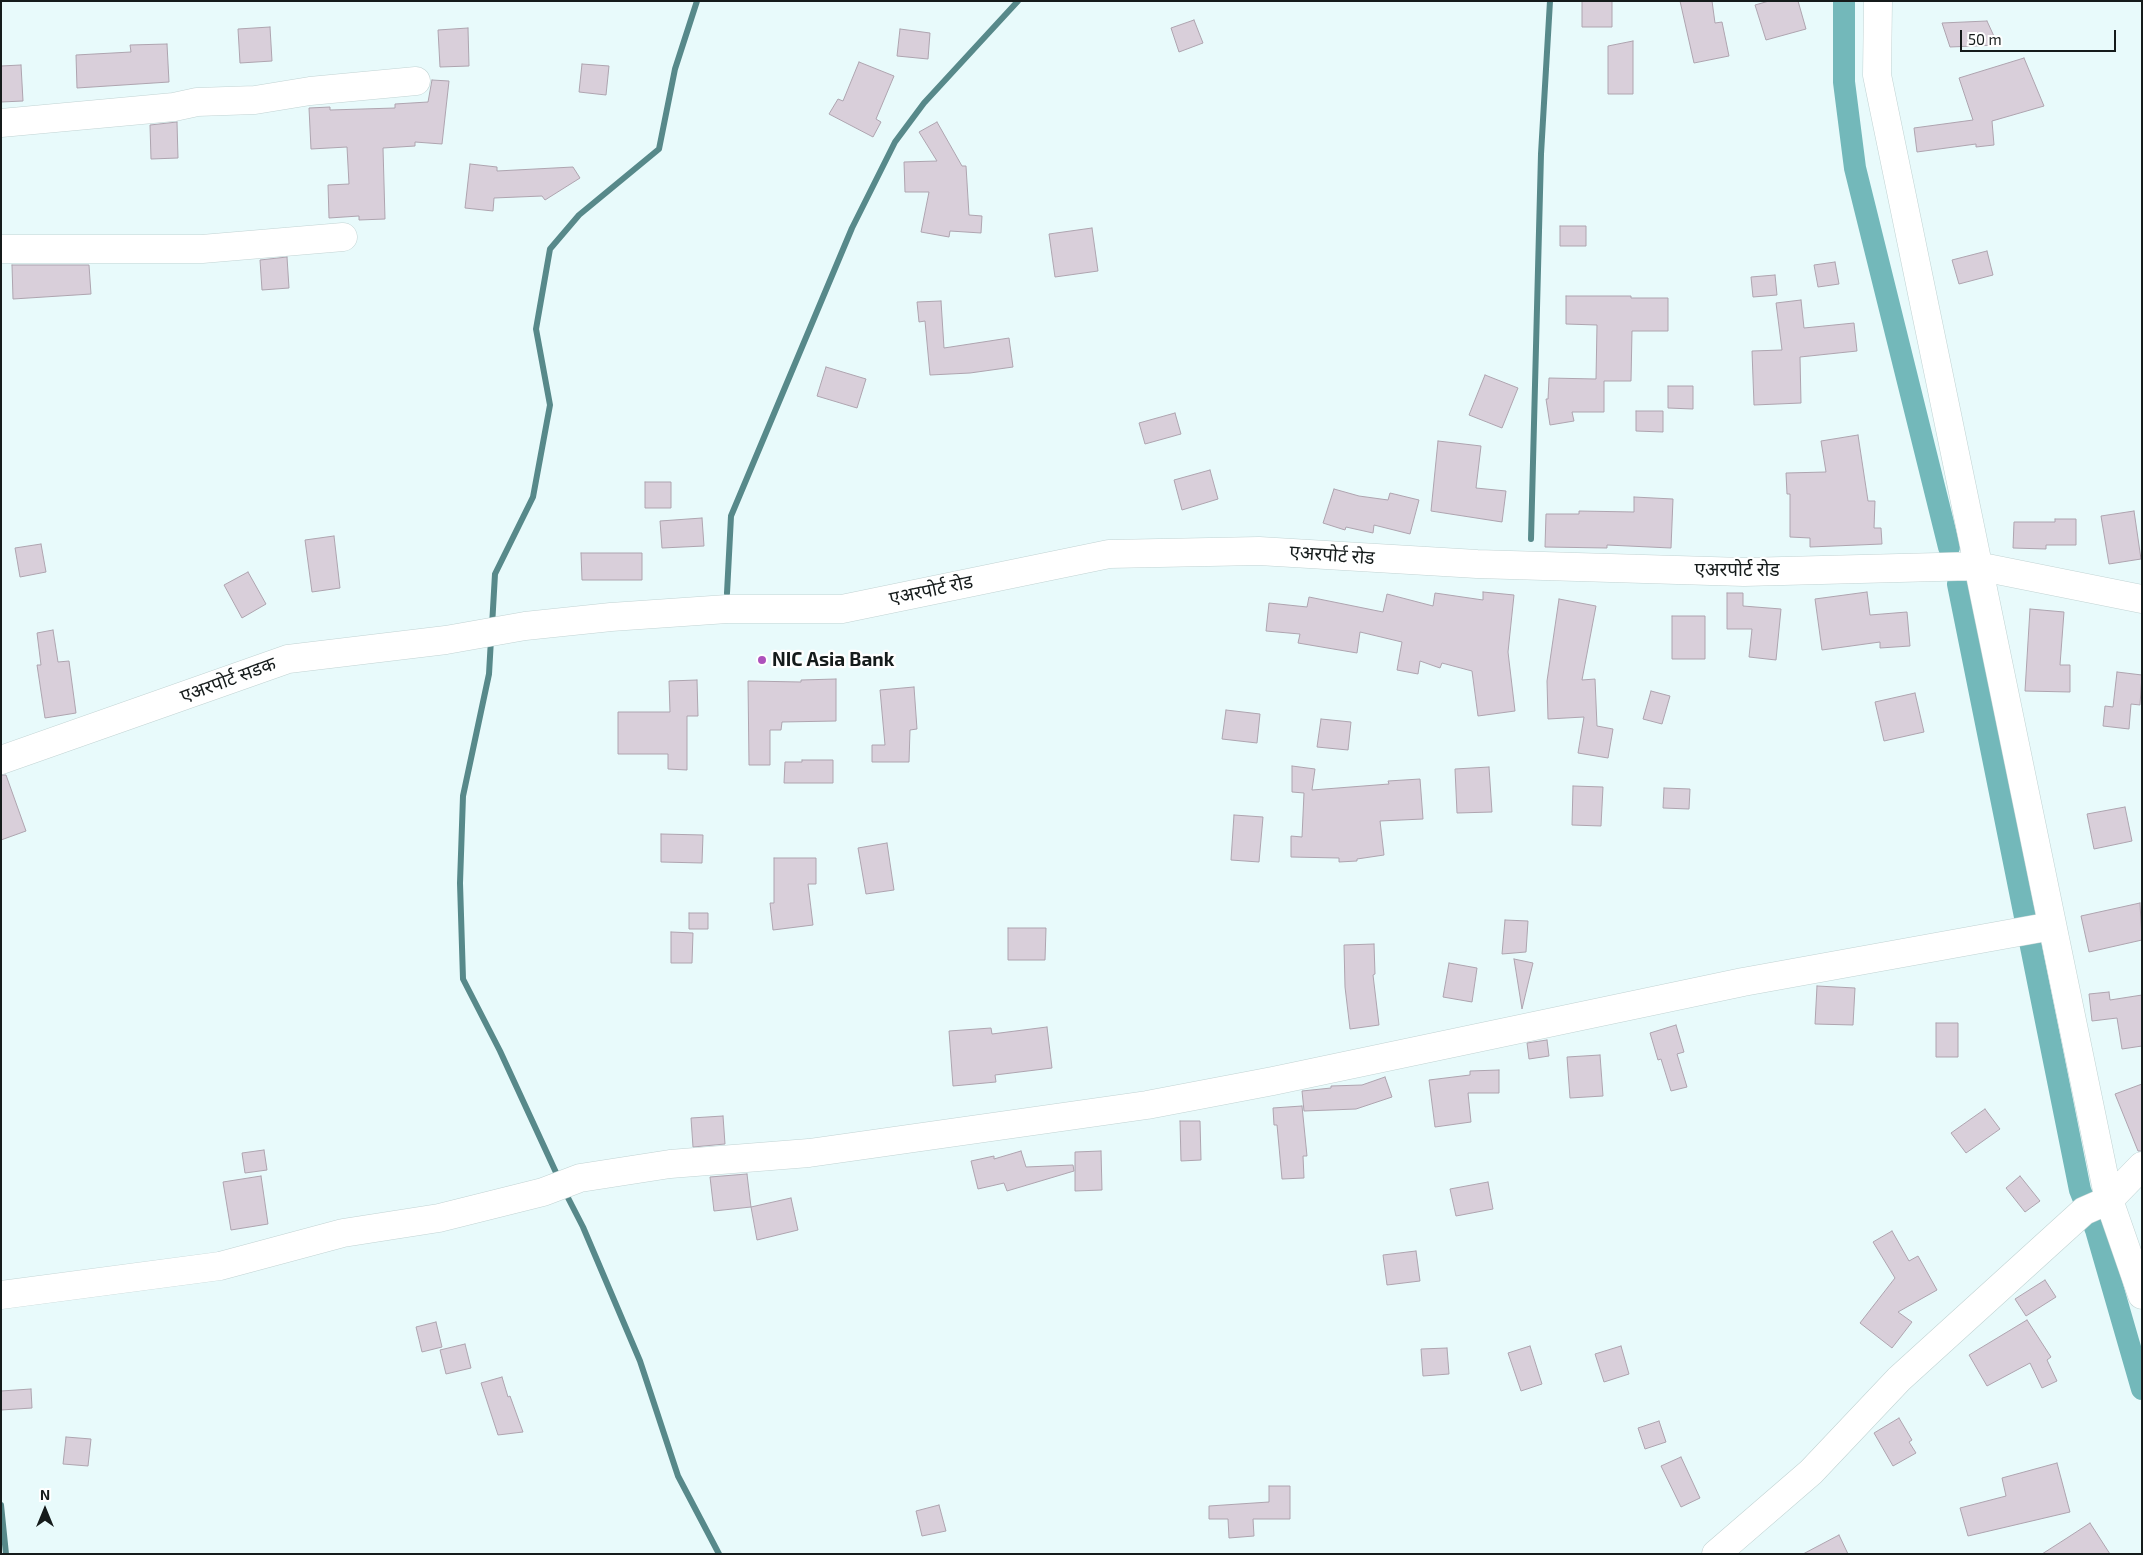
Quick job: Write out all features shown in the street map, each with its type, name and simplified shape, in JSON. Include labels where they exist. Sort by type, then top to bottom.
[{"type":"street","points":[[1878,1],[1877,76],[1977,566],[2037,928],[2097,1206],[2142,1295]]},
{"type":"street","points":[[1,123],[174,107],[197,102],[255,100],[310,91],[416,81]]},
{"type":"street","points":[[1,249],[202,249],[343,237]]},
{"type":"street","name":"एअरपोर्ट रोड","points":[[464,636],[525,626],[727,609],[842,609],[1109,554],[1259,551],[1478,564],[1744,572],[1977,566],[2142,599]]},
{"type":"street","name":"एअरपोर्ट सडक","points":[[1,760],[288,658],[446,640],[464,636]]},
{"type":"street","points":[[1,1295],[220,1266],[343,1233],[439,1218],[544,1192],[580,1178],[670,1164],[810,1154],[1147,1105],[1273,1081],[1743,982],[2037,928]]},
{"type":"street","points":[[1716,1554],[1811,1472],[1899,1379],[2142,1166]]},
{"type":"building","points":[[1582,1],[1612,1],[1612,27],[1582,27]]},
{"type":"building","points":[[1680,1],[1712,1],[1715,23],[1722,22],[1729,56],[1694,63]]},
{"type":"building","points":[[1769,1],[1798,1],[1806,29],[1766,40],[1755,5]]},
{"type":"building","points":[[1194,20],[1203,43],[1179,52],[1171,28]]},
{"type":"building","points":[[1987,21],[1998,45],[1950,47],[1942,23]]},
{"type":"building","points":[[270,27],[272,61],[240,63],[238,29]]},
{"type":"building","points":[[468,28],[469,66],[440,67],[438,30]]},
{"type":"building","points":[[900,29],[930,33],[928,59],[897,56]]},
{"type":"building","points":[[1633,41],[1633,94],[1608,94],[1608,46]]},
{"type":"building","points":[[167,44],[169,82],[77,88],[76,55],[131,52],[130,45]]},
{"type":"building","points":[[2024,58],[2044,106],[1992,121],[1994,145],[1976,147],[1976,144],[1917,152],[1914,128],[1973,120],[1959,78]]},
{"type":"building","points":[[859,62],[894,76],[876,119],[881,122],[873,137],[829,114],[838,99],[843,101]]},
{"type":"building","points":[[582,64],[609,66],[606,95],[579,92]]},
{"type":"building","points":[[21,65],[23,101],[1,102],[1,66]]},
{"type":"building","points":[[432,80],[449,81],[442,144],[415,142],[415,146],[383,148],[385,219],[359,220],[359,216],[329,218],[328,185],[349,184],[347,147],[311,149],[309,108],[330,107],[330,110],[395,108],[395,104],[428,102]]},
{"type":"building","points":[[177,122],[178,158],[151,159],[150,125]]},
{"type":"building","points":[[937,122],[962,166],[966,166],[969,215],[982,216],[981,233],[950,231],[949,237],[921,232],[929,192],[905,192],[904,162],[937,161],[919,132]]},
{"type":"building","points":[[470,164],[497,167],[497,171],[573,167],[580,178],[545,200],[542,196],[494,198],[493,211],[465,208]]},
{"type":"building","points":[[1560,226],[1586,226],[1586,246],[1560,246]]},
{"type":"building","points":[[1092,228],[1098,271],[1055,277],[1049,234]]},
{"type":"building","points":[[1987,251],[1993,275],[1959,284],[1952,260]]},
{"type":"building","points":[[287,257],[289,288],[262,290],[260,260]]},
{"type":"building","points":[[1835,262],[1839,284],[1818,287],[1814,265]]},
{"type":"building","points":[[12,265],[89,265],[91,294],[13,299]]},
{"type":"building","points":[[1775,275],[1777,295],[1753,297],[1751,277]]},
{"type":"building","points":[[1566,296],[1668,298],[1668,331],[1632,331],[1631,381],[1604,381],[1604,412],[1572,412],[1574,421],[1550,425],[1546,399],[1548,399],[1549,378],[1596,379],[1597,325],[1566,324]]},
{"type":"building","points":[[1801,300],[1804,328],[1854,323],[1857,351],[1800,357],[1801,403],[1754,405],[1752,351],[1782,350],[1776,303]]},
{"type":"building","points":[[941,301],[944,348],[1009,338],[1013,367],[970,373],[930,375],[925,321],[919,322],[917,302]]},
{"type":"building","points":[[826,367],[866,379],[857,408],[817,396]]},
{"type":"building","points":[[1485,375],[1518,388],[1502,428],[1469,415]]},
{"type":"building","points":[[1668,386],[1693,386],[1693,409],[1668,408]]},
{"type":"building","points":[[1636,411],[1663,411],[1663,432],[1636,431]]},
{"type":"building","points":[[1175,413],[1181,434],[1145,444],[1139,423]]},
{"type":"building","points":[[1858,435],[1868,501],[1875,501],[1874,528],[1881,528],[1882,544],[1810,547],[1810,538],[1790,537],[1790,494],[1787,494],[1786,473],[1826,472],[1821,441]]},
{"type":"building","points":[[1438,441],[1481,446],[1476,488],[1506,491],[1502,522],[1431,511]]},
{"type":"building","points":[[1210,470],[1218,499],[1182,510],[1174,480]]},
{"type":"building","points":[[645,482],[671,482],[671,508],[645,508]]},
{"type":"building","points":[[1334,489],[1359,496],[1388,500],[1390,493],[1419,500],[1410,534],[1374,525],[1373,533],[1346,527],[1345,530],[1323,523]]},
{"type":"building","points":[[1634,497],[1673,499],[1671,548],[1607,545],[1607,548],[1545,547],[1546,514],[1579,514],[1579,511],[1634,512]]},
{"type":"building","points":[[2134,511],[2141,559],[2109,564],[2101,516]]},
{"type":"building","points":[[702,518],[704,546],[662,548],[660,521]]},
{"type":"building","points":[[2055,519],[2076,519],[2076,545],[2046,545],[2046,549],[2013,548],[2014,522],[2055,522]]},
{"type":"building","points":[[334,536],[340,588],[312,592],[305,540]]},
{"type":"building","points":[[41,544],[46,572],[20,577],[15,548]]},
{"type":"building","points":[[581,553],[642,553],[642,580],[582,580]]},
{"type":"building","points":[[248,572],[266,604],[242,618],[224,585]]},
{"type":"building","points":[[1483,592],[1514,595],[1508,652],[1515,711],[1478,716],[1472,671],[1442,663],[1440,668],[1420,661],[1418,674],[1397,670],[1402,642],[1360,632],[1357,653],[1298,643],[1300,634],[1266,631],[1269,603],[1307,607],[1309,597],[1383,612],[1387,594],[1433,606],[1435,593],[1483,600]]},
{"type":"building","points":[[1867,592],[1870,615],[1907,612],[1910,646],[1880,648],[1880,642],[1822,650],[1815,599]]},
{"type":"building","points":[[1727,593],[1743,593],[1743,606],[1781,609],[1776,660],[1749,657],[1752,629],[1727,629]]},
{"type":"building","points":[[1559,599],[1596,606],[1582,680],[1595,679],[1597,726],[1613,729],[1608,758],[1578,753],[1584,717],[1548,719],[1547,681]]},
{"type":"building","points":[[2030,609],[2064,612],[2060,665],[2070,665],[2070,692],[2025,691]]},
{"type":"building","points":[[1672,616],[1705,616],[1705,659],[1672,659]]},
{"type":"building","points":[[53,630],[58,662],[69,661],[76,713],[45,718],[37,665],[41,665],[37,633]]},
{"type":"building","points":[[2117,672],[2142,675],[2140,705],[2131,704],[2129,729],[2103,726],[2105,706],[2113,707]]},
{"type":"building","points":[[836,679],[836,721],[782,722],[781,730],[770,730],[770,765],[749,765],[748,681],[801,682],[801,680]]},
{"type":"building","points":[[697,680],[698,716],[687,716],[687,770],[668,769],[668,754],[618,754],[618,712],[670,712],[669,681]]},
{"type":"building","points":[[914,687],[917,729],[910,730],[909,762],[872,762],[872,745],[885,745],[880,690]]},
{"type":"building","points":[[1651,691],[1670,696],[1662,724],[1643,719]]},
{"type":"building","points":[[1915,693],[1924,732],[1884,741],[1875,702]]},
{"type":"building","points":[[1226,710],[1260,714],[1257,743],[1222,739]]},
{"type":"building","points":[[1321,719],[1351,722],[1348,750],[1317,747]]},
{"type":"building","points":[[802,760],[833,760],[833,783],[784,783],[785,762],[802,762]]},
{"type":"building","points":[[1292,766],[1315,769],[1312,790],[1389,784],[1388,781],[1420,779],[1423,819],[1380,821],[1384,855],[1357,859],[1357,861],[1339,862],[1339,858],[1291,857],[1291,836],[1302,837],[1304,793],[1292,792]]},
{"type":"building","points":[[1489,767],[1492,812],[1457,813],[1455,769]]},
{"type":"building","points":[[1,775],[6,775],[26,831],[1,840]]},
{"type":"building","points":[[1573,786],[1603,787],[1601,826],[1572,825]]},
{"type":"building","points":[[1664,788],[1690,789],[1689,809],[1663,808]]},
{"type":"building","points":[[2125,807],[2132,841],[2094,849],[2087,814]]},
{"type":"building","points":[[1234,815],[1263,817],[1259,862],[1231,860]]},
{"type":"building","points":[[661,834],[703,835],[702,863],[661,862]]},
{"type":"building","points":[[887,843],[894,890],[866,894],[858,848]]},
{"type":"building","points":[[774,858],[816,858],[816,884],[808,884],[813,925],[773,930],[770,903],[774,903]]},
{"type":"building","points":[[2140,903],[2142,940],[2089,952],[2081,916]]},
{"type":"building","points":[[689,913],[708,913],[708,929],[689,929]]},
{"type":"building","points":[[1505,920],[1528,921],[1526,952],[1502,954]]},
{"type":"building","points":[[1008,928],[1046,928],[1045,960],[1008,960]]},
{"type":"building","points":[[671,932],[693,933],[692,963],[671,963]]},
{"type":"building","points":[[1374,944],[1375,974],[1373,975],[1379,1025],[1350,1029],[1345,987],[1344,945]]},
{"type":"building","points":[[1514,959],[1533,963],[1522,1009]]},
{"type":"building","points":[[1449,963],[1477,968],[1472,1002],[1443,997]]},
{"type":"building","points":[[1817,986],[1855,988],[1853,1025],[1815,1024]]},
{"type":"building","points":[[2109,992],[2110,1000],[2142,995],[2142,1046],[2122,1049],[2117,1018],[2092,1021],[2089,994]]},
{"type":"building","points":[[1936,1023],[1958,1023],[1958,1057],[1936,1057]]},
{"type":"building","points":[[1676,1025],[1684,1052],[1677,1054],[1687,1087],[1671,1091],[1661,1059],[1658,1060],[1650,1033]]},
{"type":"building","points":[[1047,1027],[1052,1068],[995,1075],[996,1082],[953,1086],[949,1031],[991,1028],[992,1034]]},
{"type":"building","points":[[1547,1040],[1549,1056],[1529,1059],[1527,1043]]},
{"type":"building","points":[[1600,1055],[1603,1096],[1570,1098],[1567,1057]]},
{"type":"building","points":[[1499,1070],[1499,1093],[1468,1093],[1471,1122],[1435,1127],[1429,1080],[1470,1075],[1470,1071]]},
{"type":"building","points":[[1385,1077],[1392,1097],[1356,1109],[1304,1111],[1302,1091],[1331,1088],[1331,1086],[1362,1085]]},
{"type":"building","points":[[2142,1084],[2142,1151],[2138,1151],[2115,1094]]},
{"type":"building","points":[[1302,1106],[1307,1156],[1303,1156],[1304,1178],[1282,1179],[1277,1125],[1274,1125],[1273,1108]]},
{"type":"building","points":[[1985,1109],[2000,1129],[1966,1153],[1951,1133]]},
{"type":"building","points":[[723,1116],[725,1144],[693,1147],[691,1118]]},
{"type":"building","points":[[1180,1121],[1200,1121],[1201,1160],[1181,1161]]},
{"type":"building","points":[[264,1150],[267,1170],[245,1173],[242,1153]]},
{"type":"building","points":[[1021,1151],[1026,1167],[1073,1165],[1074,1171],[1007,1191],[1004,1183],[978,1189],[971,1161],[994,1156],[994,1159]]},
{"type":"building","points":[[1101,1151],[1102,1190],[1075,1191],[1075,1152]]},
{"type":"building","points":[[747,1174],[751,1207],[714,1211],[710,1177]]},
{"type":"building","points":[[261,1176],[268,1224],[231,1230],[223,1182]]},
{"type":"building","points":[[2020,1176],[2040,1201],[2025,1212],[2006,1188]]},
{"type":"building","points":[[1488,1182],[1493,1209],[1456,1216],[1450,1189]]},
{"type":"building","points":[[791,1198],[798,1230],[757,1240],[751,1207]]},
{"type":"building","points":[[1892,1231],[1909,1261],[1918,1256],[1937,1290],[1898,1312],[1912,1322],[1892,1348],[1860,1323],[1895,1278],[1873,1242]]},
{"type":"building","points":[[1416,1251],[1420,1281],[1387,1285],[1383,1255]]},
{"type":"building","points":[[2045,1280],[2056,1297],[2026,1316],[2015,1299]]},
{"type":"building","points":[[2027,1320],[2051,1357],[2047,1360],[2057,1381],[2042,1388],[2030,1363],[1987,1386],[1969,1355]]},
{"type":"building","points":[[436,1322],[442,1347],[422,1352],[416,1327]]},
{"type":"building","points":[[465,1344],[471,1368],[446,1374],[440,1350]]},
{"type":"building","points":[[1530,1346],[1542,1384],[1521,1391],[1508,1353]]},
{"type":"building","points":[[1621,1346],[1629,1374],[1604,1382],[1595,1354]]},
{"type":"building","points":[[1447,1348],[1449,1374],[1423,1376],[1421,1349]]},
{"type":"building","points":[[502,1377],[508,1397],[510,1396],[523,1432],[498,1435],[481,1383]]},
{"type":"building","points":[[31,1389],[32,1408],[1,1410],[1,1391]]},
{"type":"building","points":[[1899,1418],[1912,1440],[1909,1442],[1916,1453],[1893,1466],[1874,1433]]},
{"type":"building","points":[[1659,1421],[1666,1442],[1645,1449],[1638,1428]]},
{"type":"building","points":[[66,1437],[91,1439],[88,1466],[63,1464]]},
{"type":"building","points":[[1681,1457],[1700,1498],[1681,1507],[1661,1466]]},
{"type":"building","points":[[2057,1463],[2070,1512],[1968,1536],[1960,1508],[2006,1496],[2002,1478]]},
{"type":"building","points":[[1269,1486],[1290,1486],[1290,1519],[1253,1519],[1254,1536],[1229,1538],[1228,1519],[1209,1519],[1209,1506],[1269,1502]]},
{"type":"building","points":[[939,1505],[946,1531],[922,1536],[916,1511]]},
{"type":"building","points":[[2090,1523],[2110,1554],[2042,1554],[2067,1538]]},
{"type":"building","points":[[1839,1535],[1848,1554],[1803,1554]]},
{"type":"waterway","points":[[492,626],[495,574],[533,497],[550,405],[536,329],[550,249],[579,215],[659,149],[675,69],[697,1]]},
{"type":"waterway","points":[[727,593],[731,516],[852,228],[895,142],[924,103],[1018,1]]},
{"type":"waterway","points":[[1531,539],[1541,154],[1550,1]]},
{"type":"waterway","points":[[1844,1],[1844,82],[1855,168],[1949,547]]},
{"type":"waterway","points":[[1958,584],[2080,1190],[2096,1230],[2142,1389]]},
{"type":"waterway","points":[[491,639],[489,674],[463,796],[460,883],[463,979],[500,1051],[559,1179]]},
{"type":"waterway","points":[[564,1190],[583,1227],[640,1361],[678,1476],[719,1554]]},
{"type":"waterway","points":[[1,1505],[6,1554]]},
{"type":"place","name":"NIC Asia Bank","points":[[762,660]]}]
